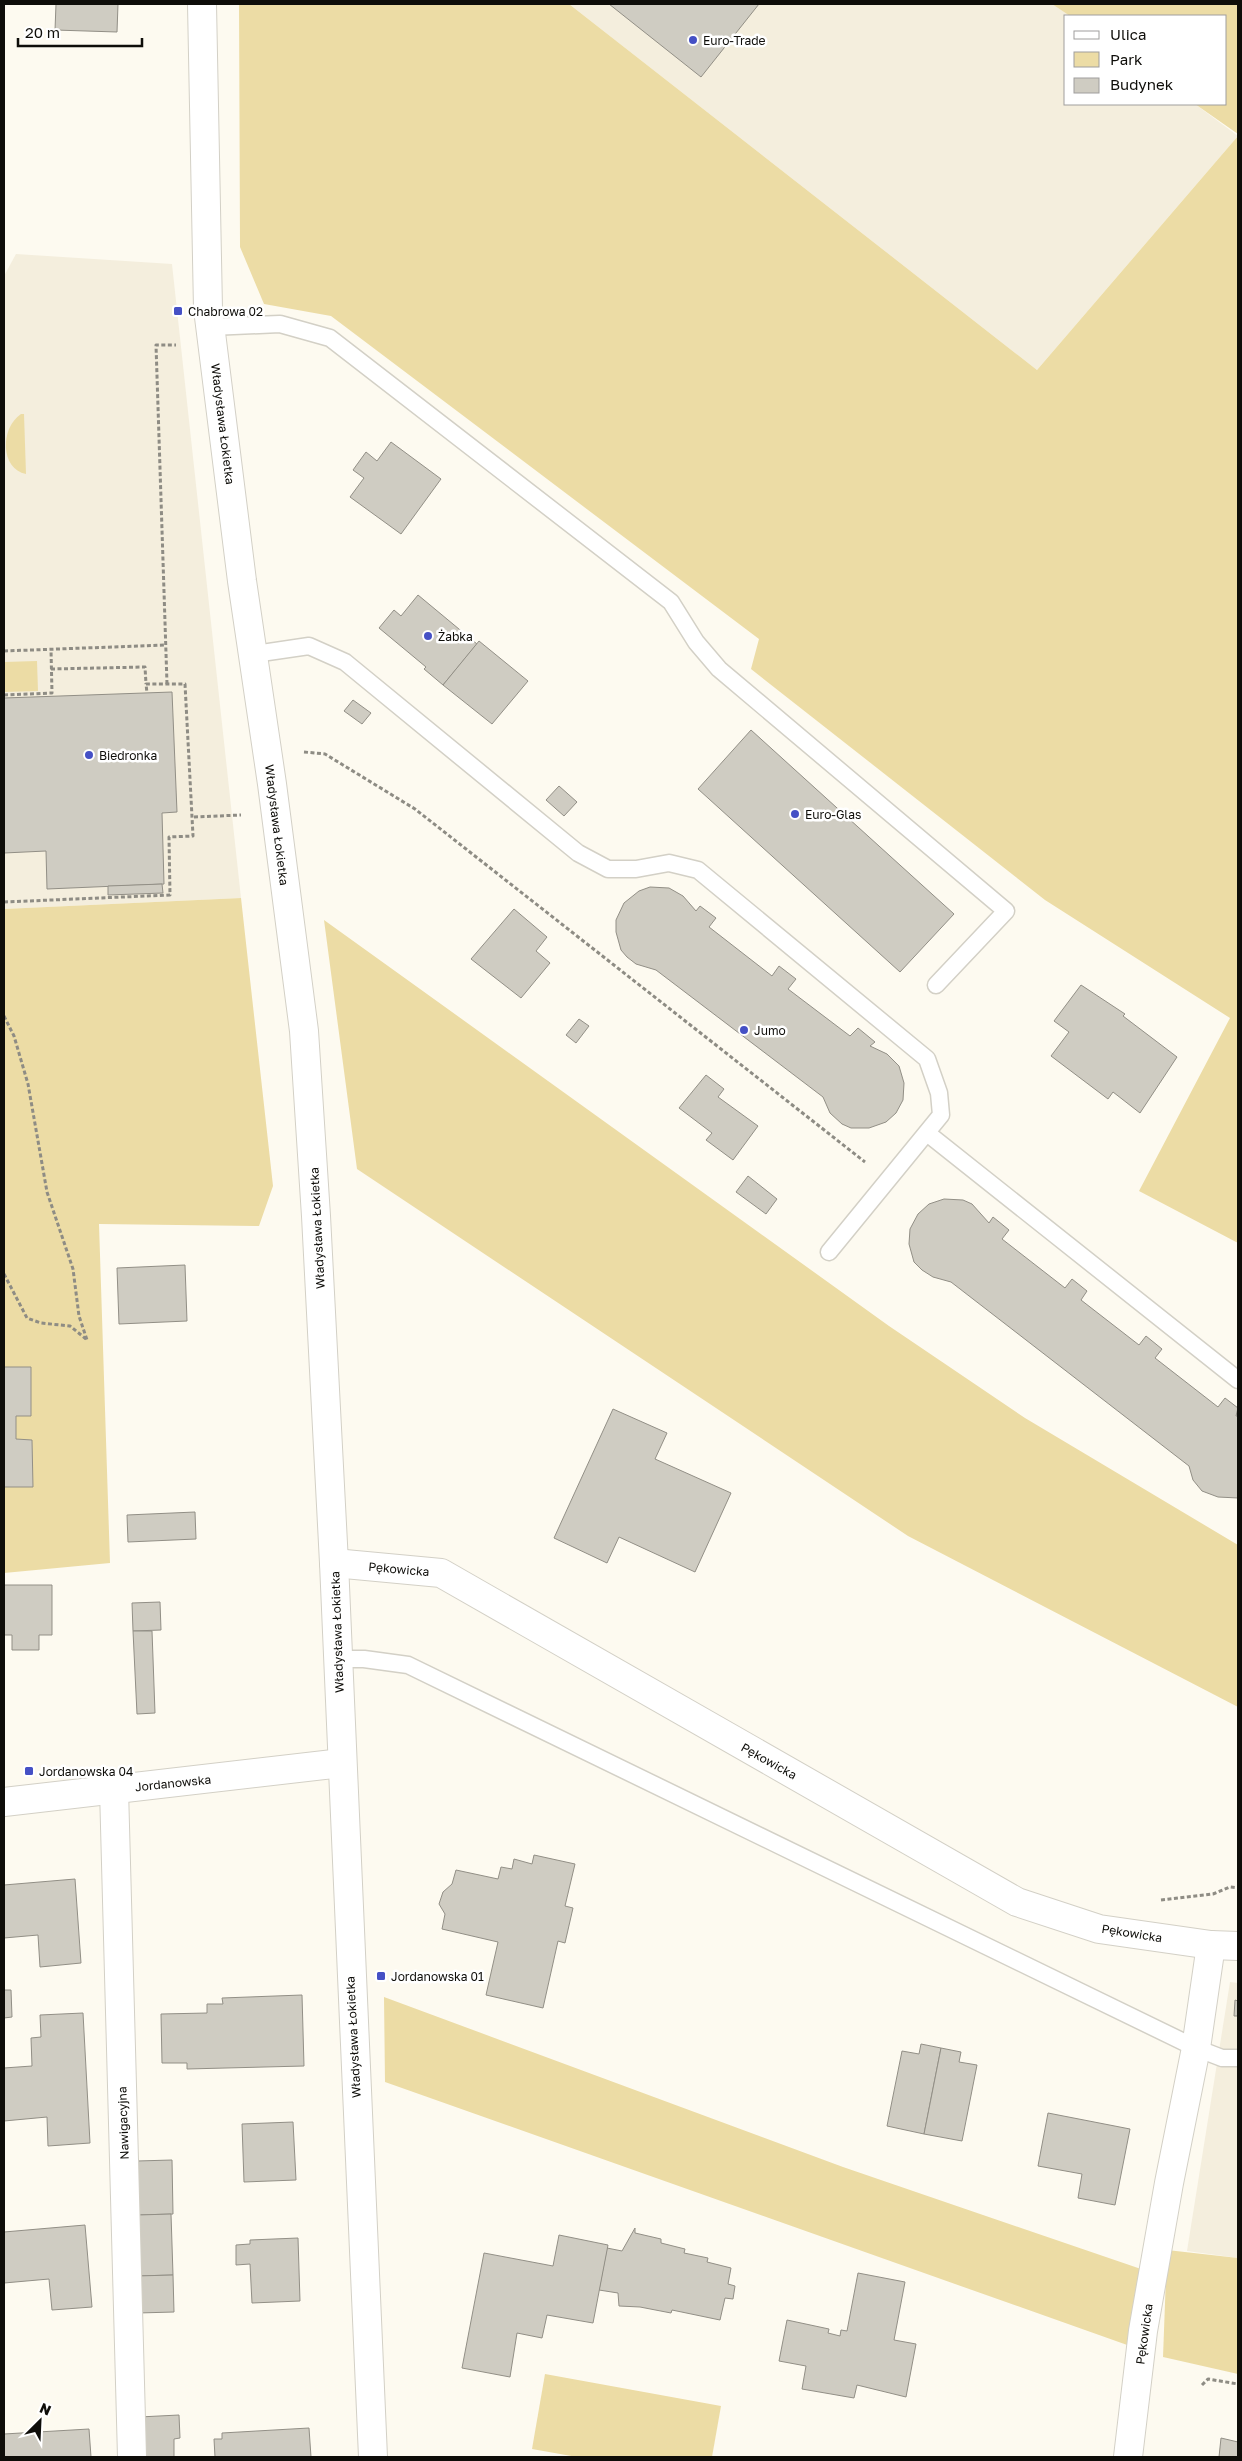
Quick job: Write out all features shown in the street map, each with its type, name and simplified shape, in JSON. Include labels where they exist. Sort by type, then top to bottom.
[{"type":"street","name":"Władysława Łokietka","points":[[202,4],[208,309],[242,581],[254,654],[304,1031],[316,1216],[334,1563],[372,2457]]},
{"type":"street","name":"Pękowicka","points":[[334,1563],[441,1573],[1017,1902],[1099,1929],[1211,1945],[1238,1946]]},
{"type":"street","name":"Jordanowska","points":[[4,1802],[342,1764]]},
{"type":"street","name":"Nawigacyjna","points":[[114,1789],[132,2457]]},
{"type":"street","name":"Pękowicka","points":[[1128,2457],[1143,2331],[1169,2183],[1196,2048],[1211,1945]]},
{"type":"lane","points":[[211,327],[280,324],[330,338],[671,602],[696,642],[719,669],[1006,911],[936,985]]},
{"type":"lane","points":[[254,654],[309,646],[345,662],[578,853],[608,869],[636,869],[669,864],[698,870],[927,1059],[939,1093],[941,1115],[829,1252]]},
{"type":"lane","points":[[927,1133],[1238,1380]]},
{"type":"lane","points":[[338,1659],[364,1659],[408,1664],[1196,2048],[1222,2058],[1238,2058]]},
{"type":"path","points":[[167,684],[156,345],[182,345]]},
{"type":"path","points":[[4,651],[166,645]]},
{"type":"path","points":[[4,695],[52,692],[51,650]]},
{"type":"path","points":[[51,669],[145,667],[147,693]]},
{"type":"path","points":[[4,902],[170,895],[169,837],[193,836],[194,817],[185,684],[146,684]]},
{"type":"path","points":[[301,751],[325,754],[415,809],[888,1180]]},
{"type":"path","points":[[194,817],[242,814]]},
{"type":"path","points":[[4,1016],[14,1036],[28,1084],[46,1192],[73,1269],[79,1316],[87,1340],[70,1326],[41,1323],[26,1318],[4,1274]]},
{"type":"path","points":[[1202,2385],[1208,2379],[1238,2384]]},
{"type":"shaded area","points":[[569,4],[1052,4],[1068,15],[1064,15],[1064,105],[1196,105],[1238,136],[1037,370]]},
{"type":"shaded area","points":[[16,254],[172,264],[241,898],[4,909],[4,276]]},
{"type":"shaded area","points":[[1230,1982],[1238,1983],[1238,2258],[1187,2251]]},
{"type":"green space","points":[[239,4],[569,4],[1037,370],[1238,136],[1238,1243],[1139,1191],[1230,1018],[1045,900],[751,669],[759,639],[331,316],[264,304],[240,247]]},
{"type":"green space","points":[[1052,4],[1238,4],[1238,134],[1196,105],[1227,105],[1227,15],[1068,15]]},
{"type":"green space","points":[[21,414],[24,414],[26,474],[17,471],[11,464],[7,457],[6,447],[9,429],[14,420]]},
{"type":"green space","points":[[37,661],[38,691],[4,692],[4,662]]},
{"type":"green space","points":[[241,898],[273,1186],[259,1226],[99,1224],[110,1563],[4,1573],[4,909]]},
{"type":"green space","points":[[324,920],[889,1326],[1025,1418],[1238,1545],[1238,1707],[908,1536],[357,1169]]},
{"type":"green space","points":[[384,1997],[843,2167],[1141,2269],[1130,2346],[385,2082]]},
{"type":"green space","points":[[1167,2250],[1238,2258],[1238,2374],[1163,2357]]},
{"type":"green space","points":[[545,2374],[721,2406],[712,2457],[577,2457],[532,2449]]},
{"type":"building","points":[[56,4],[118,4],[117,32],[55,30]]},
{"type":"building","name":"Euro-Trade","points":[[609,4],[759,4],[701,77]]},
{"type":"building","points":[[391,442],[441,479],[401,534],[350,497],[364,478],[353,470],[366,452],[377,461]]},
{"type":"building","name":"Żabka","points":[[418,595],[477,644],[443,685],[424,669],[426,667],[379,628],[394,610],[401,616]]},
{"type":"building","points":[[479,641],[528,681],[492,724],[443,685]]},
{"type":"building","name":"Biedronka","points":[[172,692],[177,812],[162,813],[164,884],[47,889],[46,851],[4,853],[4,698]]},
{"type":"building","points":[[353,700],[371,713],[362,724],[344,711]]},
{"type":"building","points":[[751,730],[954,914],[900,972],[698,789]]},
{"type":"building","points":[[559,786],[577,802],[564,816],[546,800]]},
{"type":"building","points":[[162,884],[163,893],[108,895],[108,886]]},
{"type":"building","points":[[650,887],[669,888],[683,896],[696,911],[700,906],[716,918],[709,927],[772,976],[779,966],[796,979],[788,989],[850,1036],[858,1028],[875,1042],[870,1046],[887,1054],[899,1066],[904,1083],[903,1100],[896,1113],[886,1122],[869,1128],[851,1128],[842,1124],[830,1113],[823,1097],[656,970],[636,964],[627,957],[621,950],[616,932],[616,920],[624,903],[639,891]]},
{"type":"building","points":[[514,909],[547,937],[536,951],[550,963],[521,998],[471,959]]},
{"type":"building","points":[[1081,985],[1125,1014],[1123,1016],[1177,1057],[1140,1113],[1113,1092],[1108,1099],[1051,1056],[1069,1032],[1054,1021]]},
{"type":"building","points":[[579,1019],[589,1026],[576,1043],[566,1035]]},
{"type":"building","points":[[706,1075],[724,1089],[718,1097],[758,1126],[733,1160],[706,1140],[712,1133],[679,1108]]},
{"type":"building","points":[[748,1176],[777,1199],[766,1214],[736,1192]]},
{"type":"building","points":[[944,1199],[963,1200],[972,1204],[989,1223],[993,1217],[1009,1230],[1002,1239],[1065,1288],[1072,1279],[1087,1291],[1081,1300],[1139,1345],[1146,1336],[1162,1349],[1155,1358],[1218,1407],[1225,1398],[1238,1408],[1236,1416],[1238,1416],[1238,1498],[1218,1497],[1202,1491],[1193,1480],[1189,1466],[951,1282],[933,1277],[914,1262],[909,1244],[910,1229],[918,1214],[929,1204]]},
{"type":"building","points":[[185,1265],[187,1321],[119,1324],[117,1268]]},
{"type":"building","points":[[4,1367],[31,1367],[31,1416],[16,1416],[16,1439],[32,1440],[33,1487],[4,1487]]},
{"type":"building","points":[[613,1409],[667,1433],[655,1459],[731,1493],[695,1572],[619,1537],[607,1563],[554,1538]]},
{"type":"building","points":[[195,1512],[196,1539],[128,1542],[127,1515]]},
{"type":"building","points":[[4,1585],[52,1585],[52,1635],[39,1635],[39,1650],[12,1650],[12,1635],[4,1635]]},
{"type":"building","points":[[160,1602],[161,1630],[133,1631],[132,1603]]},
{"type":"building","points":[[133,1631],[152,1631],[155,1713],[137,1714]]},
{"type":"building","points":[[534,1855],[575,1864],[565,1906],[573,1908],[565,1943],[558,1941],[543,2008],[486,1995],[498,1942],[442,1929],[445,1914],[439,1904],[443,1892],[452,1884],[456,1870],[498,1879],[501,1867],[512,1869],[514,1859],[532,1864]]},
{"type":"building","points":[[75,1879],[81,1963],[40,1967],[38,1935],[4,1938],[4,1885]]},
{"type":"building","points":[[4,1990],[11,1990],[12,2017],[4,2018]]},
{"type":"building","points":[[302,1995],[304,2066],[187,2069],[187,2063],[162,2063],[161,2014],[207,2013],[207,2004],[223,2004],[222,1998]]},
{"type":"building","points":[[1235,2000],[1238,2001],[1238,2016],[1234,2016]]},
{"type":"building","points":[[83,2013],[90,2143],[48,2146],[47,2117],[4,2121],[4,2068],[32,2066],[31,2038],[41,2037],[40,2015]]},
{"type":"building","points":[[921,2044],[941,2048],[924,2134],[887,2126],[902,2051],[919,2054]]},
{"type":"building","points":[[941,2048],[961,2052],[959,2062],[977,2065],[962,2141],[924,2134]]},
{"type":"building","points":[[1048,2113],[1130,2129],[1115,2205],[1078,2198],[1082,2174],[1038,2166]]},
{"type":"building","points":[[293,2122],[296,2180],[244,2182],[242,2124]]},
{"type":"building","points":[[172,2160],[173,2214],[138,2215],[137,2161]]},
{"type":"building","points":[[171,2214],[173,2275],[136,2276],[138,2215]]},
{"type":"building","points":[[85,2225],[92,2307],[52,2310],[49,2279],[4,2283],[4,2232]]},
{"type":"building","points":[[635,2228],[635,2233],[661,2239],[661,2243],[685,2249],[684,2253],[708,2258],[707,2262],[731,2268],[728,2284],[735,2286],[733,2299],[725,2298],[720,2320],[672,2310],[671,2313],[640,2307],[619,2306],[618,2293],[599,2290],[607,2248],[622,2251]]},
{"type":"building","points":[[559,2235],[608,2245],[593,2323],[547,2315],[542,2338],[517,2333],[510,2377],[462,2368],[484,2253],[553,2266]]},
{"type":"building","points":[[298,2238],[300,2301],[252,2303],[250,2264],[236,2265],[236,2245],[250,2244],[250,2240]]},
{"type":"building","points":[[858,2273],[905,2282],[894,2340],[916,2344],[906,2397],[857,2385],[854,2398],[802,2389],[806,2366],[779,2361],[787,2320],[829,2329],[828,2333],[840,2336],[841,2330],[847,2331]]},
{"type":"building","points":[[173,2275],[174,2312],[138,2313],[136,2276]]},
{"type":"building","points":[[179,2415],[180,2438],[174,2439],[174,2457],[142,2457],[139,2417]]},
{"type":"building","points":[[309,2428],[311,2457],[215,2457],[214,2439],[222,2439],[222,2433]]},
{"type":"building","points":[[89,2429],[91,2457],[4,2457],[4,2434]]},
{"type":"building","points":[[1221,2438],[1238,2442],[1238,2457],[1219,2457]]},
{"type":"place","name":"Euro-Trade","points":[[693,40]]},
{"type":"place","name":"Chabrowa 02","points":[[178,311]]},
{"type":"place","name":"Żabka","points":[[428,636]]},
{"type":"place","name":"Biedronka","points":[[89,755]]},
{"type":"place","name":"Euro-Glas","points":[[795,814]]},
{"type":"place","name":"Jumo","points":[[744,1030]]},
{"type":"place","name":"Jordanowska 04","points":[[29,1771]]},
{"type":"place","name":"Jordanowska 01","points":[[381,1976]]}]
